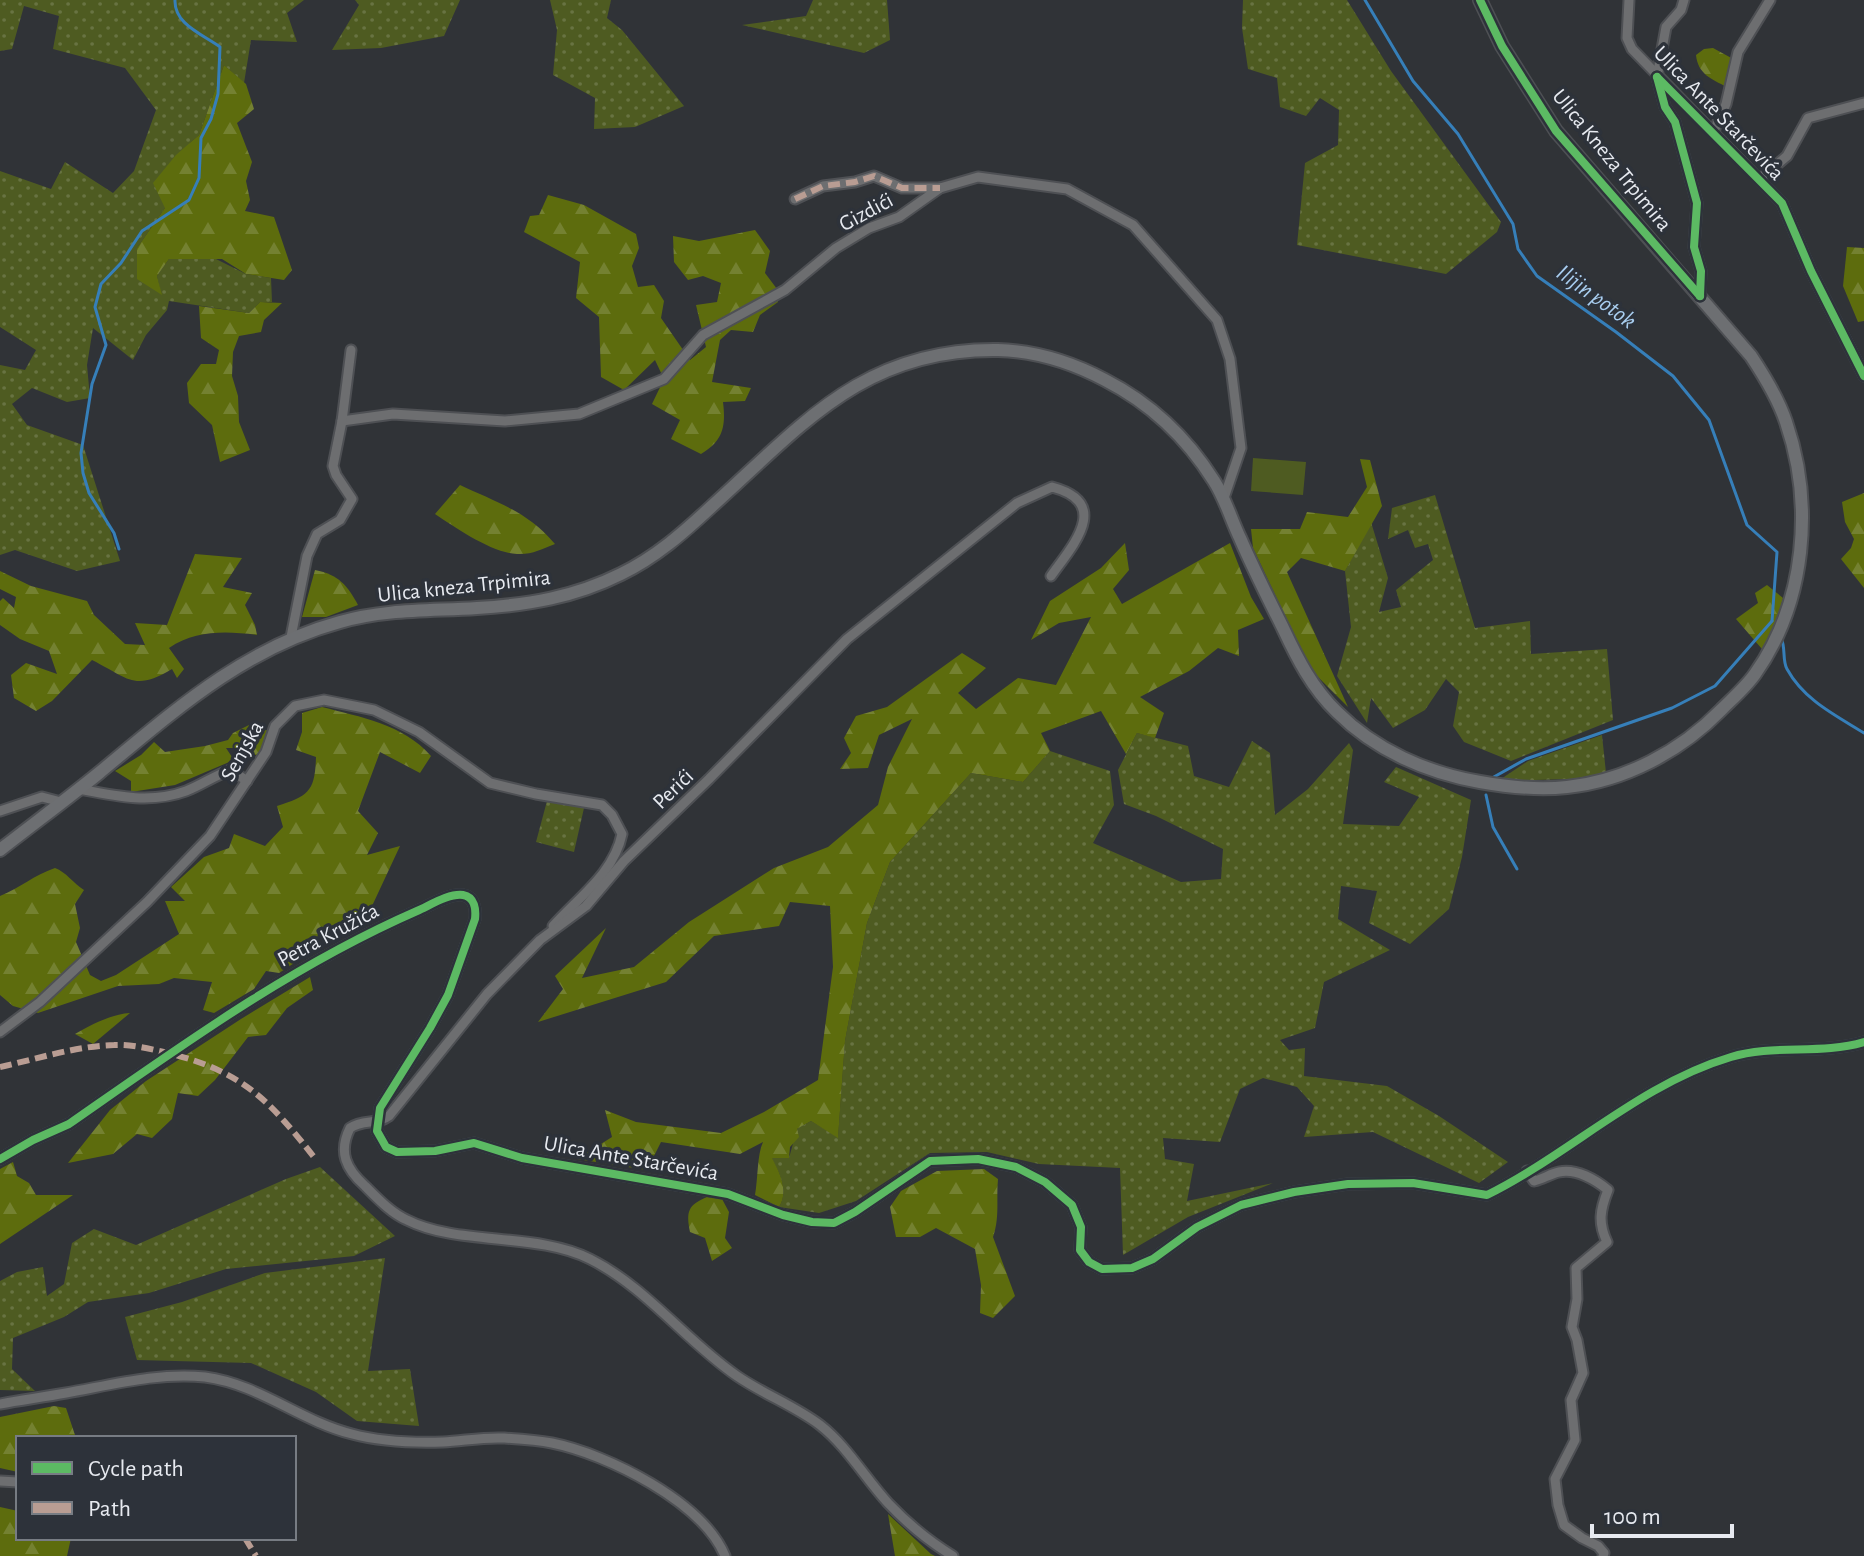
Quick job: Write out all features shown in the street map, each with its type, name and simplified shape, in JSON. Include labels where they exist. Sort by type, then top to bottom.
[{"type":"main road","name":"Ulica Kneza Trpimira","points":[[1187,444],[1224,498],[1303,670],[1337,712],[1383,748],[1445,776],[1510,787],[1570,787],[1638,769],[1698,734],[1753,677],[1783,620],[1803,531],[1797,463],[1785,418],[1771,386],[1751,356],[1556,131],[1502,46],[1480,0]]},
{"type":"main road","name":"Ulica kneza Trpimira","points":[[0,850],[191,697],[261,651],[291,637],[345,620],[404,610],[475,608],[548,600],[587,590],[645,562],[674,541],[806,420],[843,392],[883,370],[916,359],[955,352],[1003,350],[1042,357],[1082,368],[1147,405],[1187,444]]},
{"type":"street","name":"Ulica Ante Starčevića","points":[[1629,0],[1627,38],[1632,49],[1782,203],[1811,271],[1864,376]]},
{"type":"street","points":[[1684,0],[1681,10],[1666,27],[1657,77],[1665,107],[1675,122],[1697,203],[1694,247],[1701,271],[1700,296]]},
{"type":"street","points":[[1713,133],[1726,104],[1738,52],[1770,0]]},
{"type":"street","points":[[1760,179],[1787,156],[1808,118],[1864,103]]},
{"type":"street","points":[[795,199],[823,186],[874,176],[902,188],[940,188]]},
{"type":"street","name":"Gizdići","points":[[342,421],[393,414],[505,421],[579,414],[664,379],[703,335],[785,290],[836,248],[869,228],[899,217],[940,188],[978,177],[1067,189],[1133,225],[1217,320],[1230,359],[1241,448],[1224,498]]},
{"type":"street","points":[[291,637],[307,556],[317,534],[340,520],[352,499],[333,466],[351,350]]},
{"type":"street","name":"Perići","points":[[953,1556],[888,1503],[861,1467],[821,1426],[736,1376],[620,1278],[589,1258],[550,1246],[440,1230],[404,1219],[353,1175],[345,1161],[345,1138],[350,1128],[389,1116],[487,994],[540,940],[586,906],[624,861],[847,639],[1017,503],[1052,487],[1070,491],[1082,503],[1085,514],[1082,531],[1051,576]]},
{"type":"street","name":"Senjska","points":[[0,1032],[40,1002],[147,902],[210,836],[266,752],[275,726],[295,706],[324,700],[374,710],[419,732],[490,783],[602,805],[612,815],[622,834],[619,851],[610,866],[540,940]]},
{"type":"street","points":[[79,789],[141,799],[168,797],[231,770],[247,781]]},
{"type":"street","points":[[0,811],[42,797],[61,802]]},
{"type":"street","name":"Petra Kružića","points":[[0,1159],[69,1124],[281,980],[381,927],[449,897],[463,895],[472,900],[476,909],[460,968],[430,1028],[380,1108],[377,1122]]},
{"type":"street","name":"Ulica Ante Starčevića","points":[[377,1122],[380,1140],[397,1152],[435,1151],[474,1143],[522,1158],[728,1194],[783,1215],[812,1222],[834,1223],[930,1161],[978,1159],[1016,1167],[1045,1182],[1072,1205],[1081,1227],[1080,1250],[1089,1262],[1102,1269],[1132,1268],[1153,1259],[1197,1227],[1241,1205],[1294,1192],[1348,1184],[1413,1183],[1487,1195],[1626,1108],[1687,1075],[1732,1056],[1864,1042]]},
{"type":"street","points":[[1527,1171],[1534,1181],[1561,1171],[1594,1178],[1608,1190],[1601,1208],[1600,1227],[1607,1242],[1576,1268],[1577,1299],[1572,1327],[1583,1373],[1571,1400],[1575,1440],[1555,1479],[1564,1525],[1598,1546],[1603,1556]]},
{"type":"street","points":[[0,1404],[163,1377],[205,1377],[252,1389],[311,1419],[350,1434],[391,1442],[500,1438],[553,1443],[603,1461],[648,1482],[682,1503],[705,1525],[725,1556]]},
{"type":"green space","points":[[0,0],[304,0],[287,13],[297,42],[251,40],[244,83],[224,65],[199,135],[190,143],[165,208],[137,248],[161,294],[157,276],[169,259],[216,259],[246,274],[271,278],[272,302],[260,302],[249,313],[169,301],[167,310],[146,335],[133,360],[93,328],[87,365],[90,398],[67,402],[32,388],[12,404],[27,425],[83,445],[120,561],[77,571],[15,550],[0,555],[0,365],[25,370],[36,350],[0,327],[0,171],[51,189],[65,162],[113,193],[134,171],[156,110],[125,68],[53,49],[59,16],[24,6],[12,49],[0,51]]},
{"type":"green space","points":[[355,0],[460,0],[444,36],[381,48],[332,50],[359,5]]},
{"type":"green space","points":[[550,0],[611,0],[607,18],[622,30],[684,106],[635,127],[594,129],[595,98],[553,75],[557,30]]},
{"type":"green space","points":[[813,0],[887,0],[890,40],[864,53],[742,25],[806,16]]},
{"type":"green space","points":[[1243,0],[1347,0],[1391,71],[1501,222],[1497,232],[1446,274],[1297,245],[1305,163],[1338,145],[1339,110],[1320,98],[1306,116],[1280,107],[1277,78],[1248,69],[1242,28]]},
{"type":"green space","points":[[1713,48],[1735,60],[1727,87],[1706,75],[1697,62],[1696,55],[1704,49]]},
{"type":"green space","points":[[224,65],[246,84],[254,109],[237,123],[252,162],[246,181],[250,200],[245,211],[274,217],[292,270],[284,280],[246,274],[222,259],[169,259],[157,276],[162,295],[137,279],[137,248],[165,208],[153,183],[176,155],[199,135]]},
{"type":"green space","points":[[548,195],[584,205],[636,234],[639,248],[632,266],[638,287],[654,285],[664,301],[661,318],[690,360],[706,347],[696,305],[717,302],[721,283],[703,276],[688,280],[674,262],[673,236],[699,241],[755,230],[770,251],[765,273],[777,289],[778,302],[760,315],[753,332],[731,330],[720,340],[712,382],[751,388],[745,401],[723,402],[721,432],[714,444],[701,454],[671,439],[680,420],[652,404],[664,379],[655,360],[624,390],[601,377],[599,317],[576,298],[580,262],[524,232],[530,216],[539,215]]},
{"type":"green space","points":[[1847,247],[1864,248],[1864,321],[1858,322],[1843,286]]},
{"type":"green space","points":[[260,302],[282,303],[264,320],[261,332],[239,336],[233,352],[232,376],[238,396],[239,422],[250,450],[220,462],[212,425],[189,403],[187,383],[201,364],[216,364],[219,350],[201,338],[199,306],[249,313]]},
{"type":"green space","points":[[1253,458],[1306,462],[1303,495],[1251,491]]},
{"type":"green space","points":[[1360,459],[1370,460],[1382,506],[1345,571],[1301,558],[1287,572],[1348,707],[1310,669],[1253,548],[1251,529],[1300,529],[1307,512],[1348,517],[1367,487]]},
{"type":"green space","points":[[460,485],[523,516],[555,544],[532,553],[507,553],[464,533],[435,514]]},
{"type":"green space","points":[[1864,493],[1864,588],[1841,559],[1854,539],[1845,522],[1842,502]]},
{"type":"green space","points":[[1435,495],[1475,628],[1530,621],[1531,654],[1607,649],[1613,720],[1511,761],[1464,742],[1453,726],[1459,692],[1446,679],[1425,710],[1393,728],[1371,698],[1367,723],[1337,676],[1351,627],[1345,571],[1371,522],[1388,578],[1379,612],[1401,607],[1396,590],[1433,560],[1428,544],[1415,548],[1408,530],[1388,539],[1392,508]]},
{"type":"green space","points":[[1125,543],[1129,570],[1113,589],[1122,604],[1230,543],[1251,597],[1264,619],[1238,630],[1239,656],[1218,648],[1189,671],[1140,697],[1164,713],[1155,738],[1137,733],[1126,754],[1101,711],[1041,733],[1050,751],[1023,782],[971,773],[890,862],[867,923],[845,1041],[838,1138],[811,1121],[797,1129],[799,1137],[790,1147],[789,1158],[772,1158],[783,1188],[779,1207],[755,1195],[763,1142],[740,1154],[661,1142],[647,1170],[577,1159],[612,1137],[605,1110],[636,1122],[721,1133],[818,1080],[833,967],[830,906],[790,902],[779,926],[714,936],[666,982],[538,1022],[563,989],[555,976],[606,928],[582,978],[634,967],[689,922],[774,868],[828,847],[878,805],[888,767],[912,719],[879,735],[868,768],[840,769],[851,753],[844,738],[856,716],[887,707],[962,653],[986,668],[958,693],[976,709],[1018,678],[1056,685],[1091,617],[1059,623],[1031,640],[1050,601],[1101,568]]},
{"type":"green space","points":[[195,554],[242,558],[223,587],[252,593],[245,605],[257,635],[212,633],[179,642],[169,648],[184,669],[177,678],[172,669],[149,680],[131,680],[92,660],[52,701],[36,711],[14,698],[11,675],[26,663],[57,674],[49,651],[20,639],[0,625],[0,601],[3,598],[14,608],[16,597],[0,589],[0,571],[31,586],[87,601],[94,615],[125,644],[145,645],[135,623],[167,625]]},
{"type":"green space","points":[[315,570],[341,582],[358,605],[326,617],[302,617]]},
{"type":"green space","points":[[1767,585],[1783,598],[1776,625],[1762,649],[1736,619],[1758,603],[1755,593]]},
{"type":"green space","points":[[322,707],[394,729],[408,736],[431,756],[420,773],[380,752],[358,811],[378,833],[367,855],[400,846],[365,921],[318,934],[314,950],[279,973],[266,971],[254,989],[214,1013],[203,1010],[212,982],[174,978],[159,984],[118,986],[38,1013],[13,1006],[0,995],[0,896],[55,868],[84,890],[75,904],[80,928],[76,942],[90,975],[101,981],[116,975],[179,934],[165,901],[185,901],[171,887],[204,857],[229,848],[234,834],[265,846],[283,827],[277,806],[303,795],[312,785],[316,757],[296,750],[302,732],[302,713]]},
{"type":"green space","points":[[253,723],[268,731],[260,755],[246,755],[238,748],[226,748],[234,760],[175,785],[131,792],[131,781],[115,771],[141,755],[154,742],[165,752],[205,746],[228,740],[233,733]]},
{"type":"green space","points":[[1137,733],[1188,746],[1194,776],[1229,787],[1252,741],[1270,753],[1275,815],[1308,789],[1349,743],[1353,750],[1343,824],[1399,826],[1419,797],[1384,782],[1396,767],[1471,800],[1462,857],[1449,909],[1410,944],[1369,923],[1377,891],[1341,886],[1338,919],[1390,950],[1324,982],[1315,1028],[1280,1040],[1289,1050],[1305,1048],[1304,1076],[1387,1086],[1508,1162],[1479,1183],[1373,1132],[1304,1137],[1314,1106],[1297,1087],[1263,1078],[1240,1089],[1220,1142],[1163,1138],[1165,1159],[1194,1164],[1187,1201],[1273,1183],[1188,1217],[1123,1255],[1120,1168],[1039,1164],[987,1152],[930,1153],[856,1201],[819,1213],[779,1207],[783,1188],[771,1157],[789,1158],[797,1129],[811,1121],[838,1137],[845,1041],[867,923],[890,862],[971,773],[1023,782],[1050,751],[1110,771],[1114,805],[1093,843],[1181,882],[1221,879],[1223,849],[1124,804],[1118,770]]},
{"type":"green space","points":[[1602,735],[1606,773],[1572,779],[1498,781],[1528,761]]},
{"type":"green space","points":[[547,801],[584,808],[574,852],[536,842]]},
{"type":"green space","points":[[310,977],[313,990],[287,1008],[266,1035],[248,1037],[215,1080],[198,1096],[178,1093],[172,1119],[152,1138],[137,1134],[113,1154],[68,1163],[110,1110],[146,1081]]},
{"type":"green space","points":[[130,1013],[93,1044],[75,1034],[108,1018]]},
{"type":"green space","points":[[13,1162],[17,1176],[29,1183],[36,1195],[73,1195],[0,1244],[0,1169]]},
{"type":"green space","points":[[320,1167],[395,1236],[354,1256],[226,1269],[149,1293],[88,1302],[64,1317],[13,1338],[12,1369],[35,1391],[0,1390],[0,1281],[17,1272],[43,1267],[47,1296],[64,1284],[72,1243],[94,1229],[136,1245]]},
{"type":"green space","points":[[984,1169],[998,1179],[993,1237],[1015,1296],[993,1318],[980,1313],[981,1285],[975,1249],[936,1228],[920,1237],[896,1237],[890,1207],[901,1191],[937,1171]]},
{"type":"green space","points":[[707,1197],[722,1199],[729,1212],[725,1238],[732,1248],[712,1261],[705,1238],[690,1232],[688,1219],[692,1206]]},
{"type":"green space","points":[[385,1258],[368,1371],[410,1369],[419,1426],[357,1421],[316,1392],[251,1363],[137,1360],[125,1317],[182,1302],[265,1273]]},
{"type":"green space","points":[[54,1406],[66,1408],[75,1436],[16,1436],[16,1472],[0,1468],[0,1417]]},
{"type":"green space","points":[[0,1507],[16,1511],[16,1540],[71,1540],[67,1556],[0,1556]]},
{"type":"green space","points":[[888,1514],[931,1554],[935,1556],[895,1556]]},
{"type":"waterway","points":[[119,549],[114,533],[89,493],[81,453],[92,384],[106,345],[95,307],[101,284],[121,263],[142,231],[189,200],[199,178],[201,138],[211,119],[218,94],[220,47],[184,22],[175,0]]},
{"type":"waterway","name":"Ilijin potok","points":[[1365,0],[1413,81],[1458,134],[1513,224],[1518,249],[1537,276],[1673,376],[1709,420],[1747,525],[1777,552],[1772,621]]},
{"type":"waterway","points":[[1492,778],[1526,759],[1672,708],[1715,686],[1772,621]]},
{"type":"waterway","points":[[1781,638],[1786,665],[1802,690],[1864,733]]},
{"type":"waterway","points":[[1486,795],[1493,827],[1517,869]]},
{"type":"marked path","points":[[795,199],[823,186],[874,176],[902,188],[940,188]]},
{"type":"marked path","points":[[0,1067],[100,1046],[128,1045],[168,1053],[217,1069],[253,1092],[285,1121],[317,1161]]},
{"type":"marked path","points":[[246,1540],[256,1556]]},
{"type":"cycle path","points":[[1480,0],[1502,46],[1556,131],[1700,296]]},
{"type":"cycle path","points":[[1657,77],[1782,203],[1811,271],[1864,376]]},
{"type":"cycle path","points":[[1657,77],[1665,107],[1675,122],[1697,203],[1694,247],[1701,271],[1700,296]]},
{"type":"cycle path","points":[[0,1159],[69,1124],[281,982],[370,933],[439,900],[457,895],[467,896],[472,901],[475,919],[448,995],[380,1108],[377,1131],[386,1147],[397,1152],[435,1151],[474,1143],[522,1158],[728,1194],[783,1215],[812,1222],[834,1223],[930,1161],[978,1159],[1016,1167],[1045,1182],[1072,1205],[1081,1227],[1080,1250],[1089,1262],[1102,1269],[1132,1268],[1153,1259],[1197,1227],[1241,1205],[1294,1192],[1348,1184],[1413,1183],[1487,1195],[1666,1084],[1698,1069],[1747,1053],[1831,1048],[1864,1042]]}]
